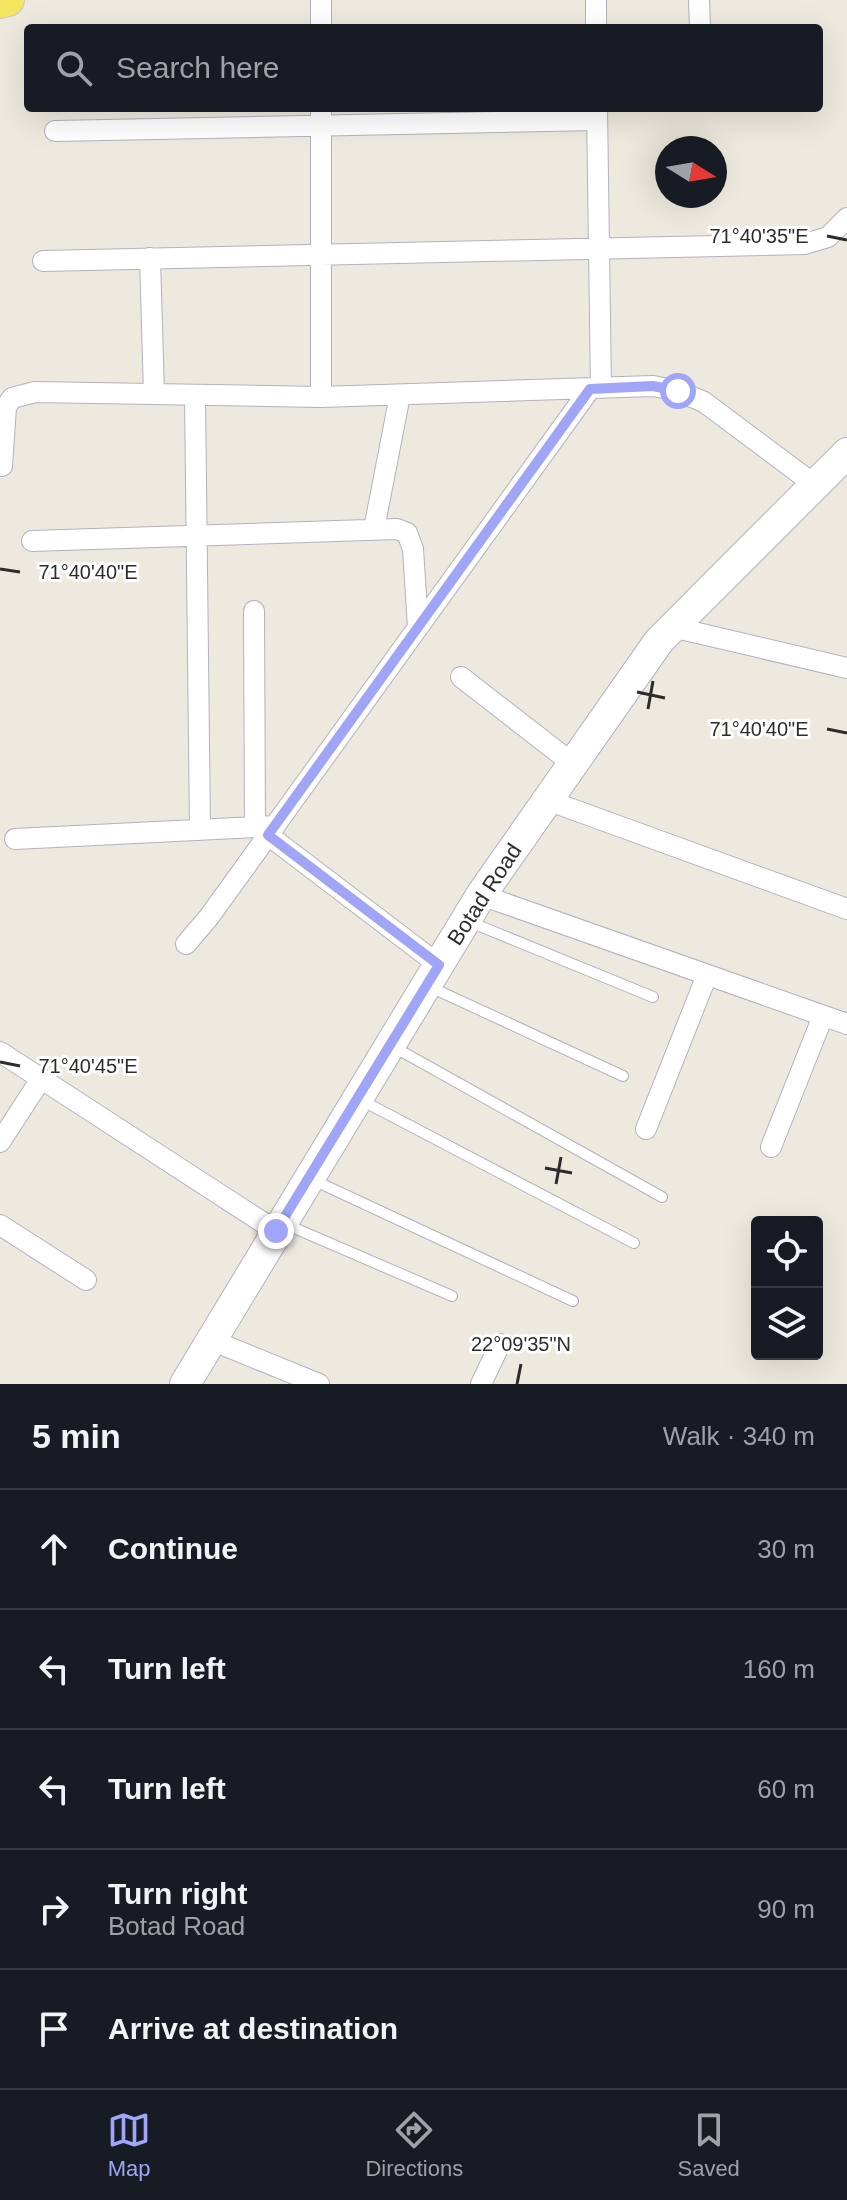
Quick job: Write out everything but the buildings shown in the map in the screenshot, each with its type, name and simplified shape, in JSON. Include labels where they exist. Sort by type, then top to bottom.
[{"type":"main road","points":[[0,2],[8,0]]},
{"type":"main road","name":"Botad Road","points":[[185,1384],[474,908],[659,641],[847,453]]},
{"type":"street","points":[[321,0],[321,24]]},
{"type":"street","points":[[596,0],[596,24]]},
{"type":"street","points":[[699,0],[700,24]]},
{"type":"street","points":[[55,131],[322,116],[597,114],[595,388],[266,829],[209,917],[186,944]]},
{"type":"street","points":[[321,397],[322,116]]},
{"type":"street","points":[[43,261],[805,244],[828,237],[847,218]]},
{"type":"street","points":[[150,258],[154,394]]},
{"type":"street","points":[[2,466],[6,407],[12,398],[35,392],[321,397],[653,386],[678,391],[704,402],[815,485]]},
{"type":"street","points":[[195,395],[200,830]]},
{"type":"street","points":[[374,529],[400,395]]},
{"type":"street","points":[[32,541],[397,529],[407,533],[411,539],[418,627]]},
{"type":"street","points":[[254,611],[266,829]]},
{"type":"street","points":[[672,627],[847,668]]},
{"type":"street","points":[[461,677],[573,764]]},
{"type":"street","points":[[547,800],[847,909]]},
{"type":"street","points":[[15,839],[266,829],[432,975]]},
{"type":"street","points":[[474,908],[707,975],[847,1024]]},
{"type":"street","points":[[646,1129],[707,975]]},
{"type":"street","points":[[771,1147],[823,1016]]},
{"type":"street","points":[[0,1052],[279,1227]]},
{"type":"street","points":[[0,1142],[41,1079]]},
{"type":"street","points":[[0,1225],[86,1280]]},
{"type":"street","points":[[211,1340],[319,1384]]},
{"type":"street","points":[[481,1384],[500,1344]]},
{"type":"lane","points":[[474,908],[653,997]]},
{"type":"lane","points":[[432,975],[623,1076]]},
{"type":"lane","points":[[390,1045],[662,1197]]},
{"type":"lane","points":[[357,1099],[634,1243]]},
{"type":"lane","points":[[309,1178],[573,1301]]},
{"type":"lane","points":[[279,1227],[452,1296]]},
{"type":"route","points":[[276,1231],[439,965],[268,835],[590,389],[653,386],[678,391]]}]
